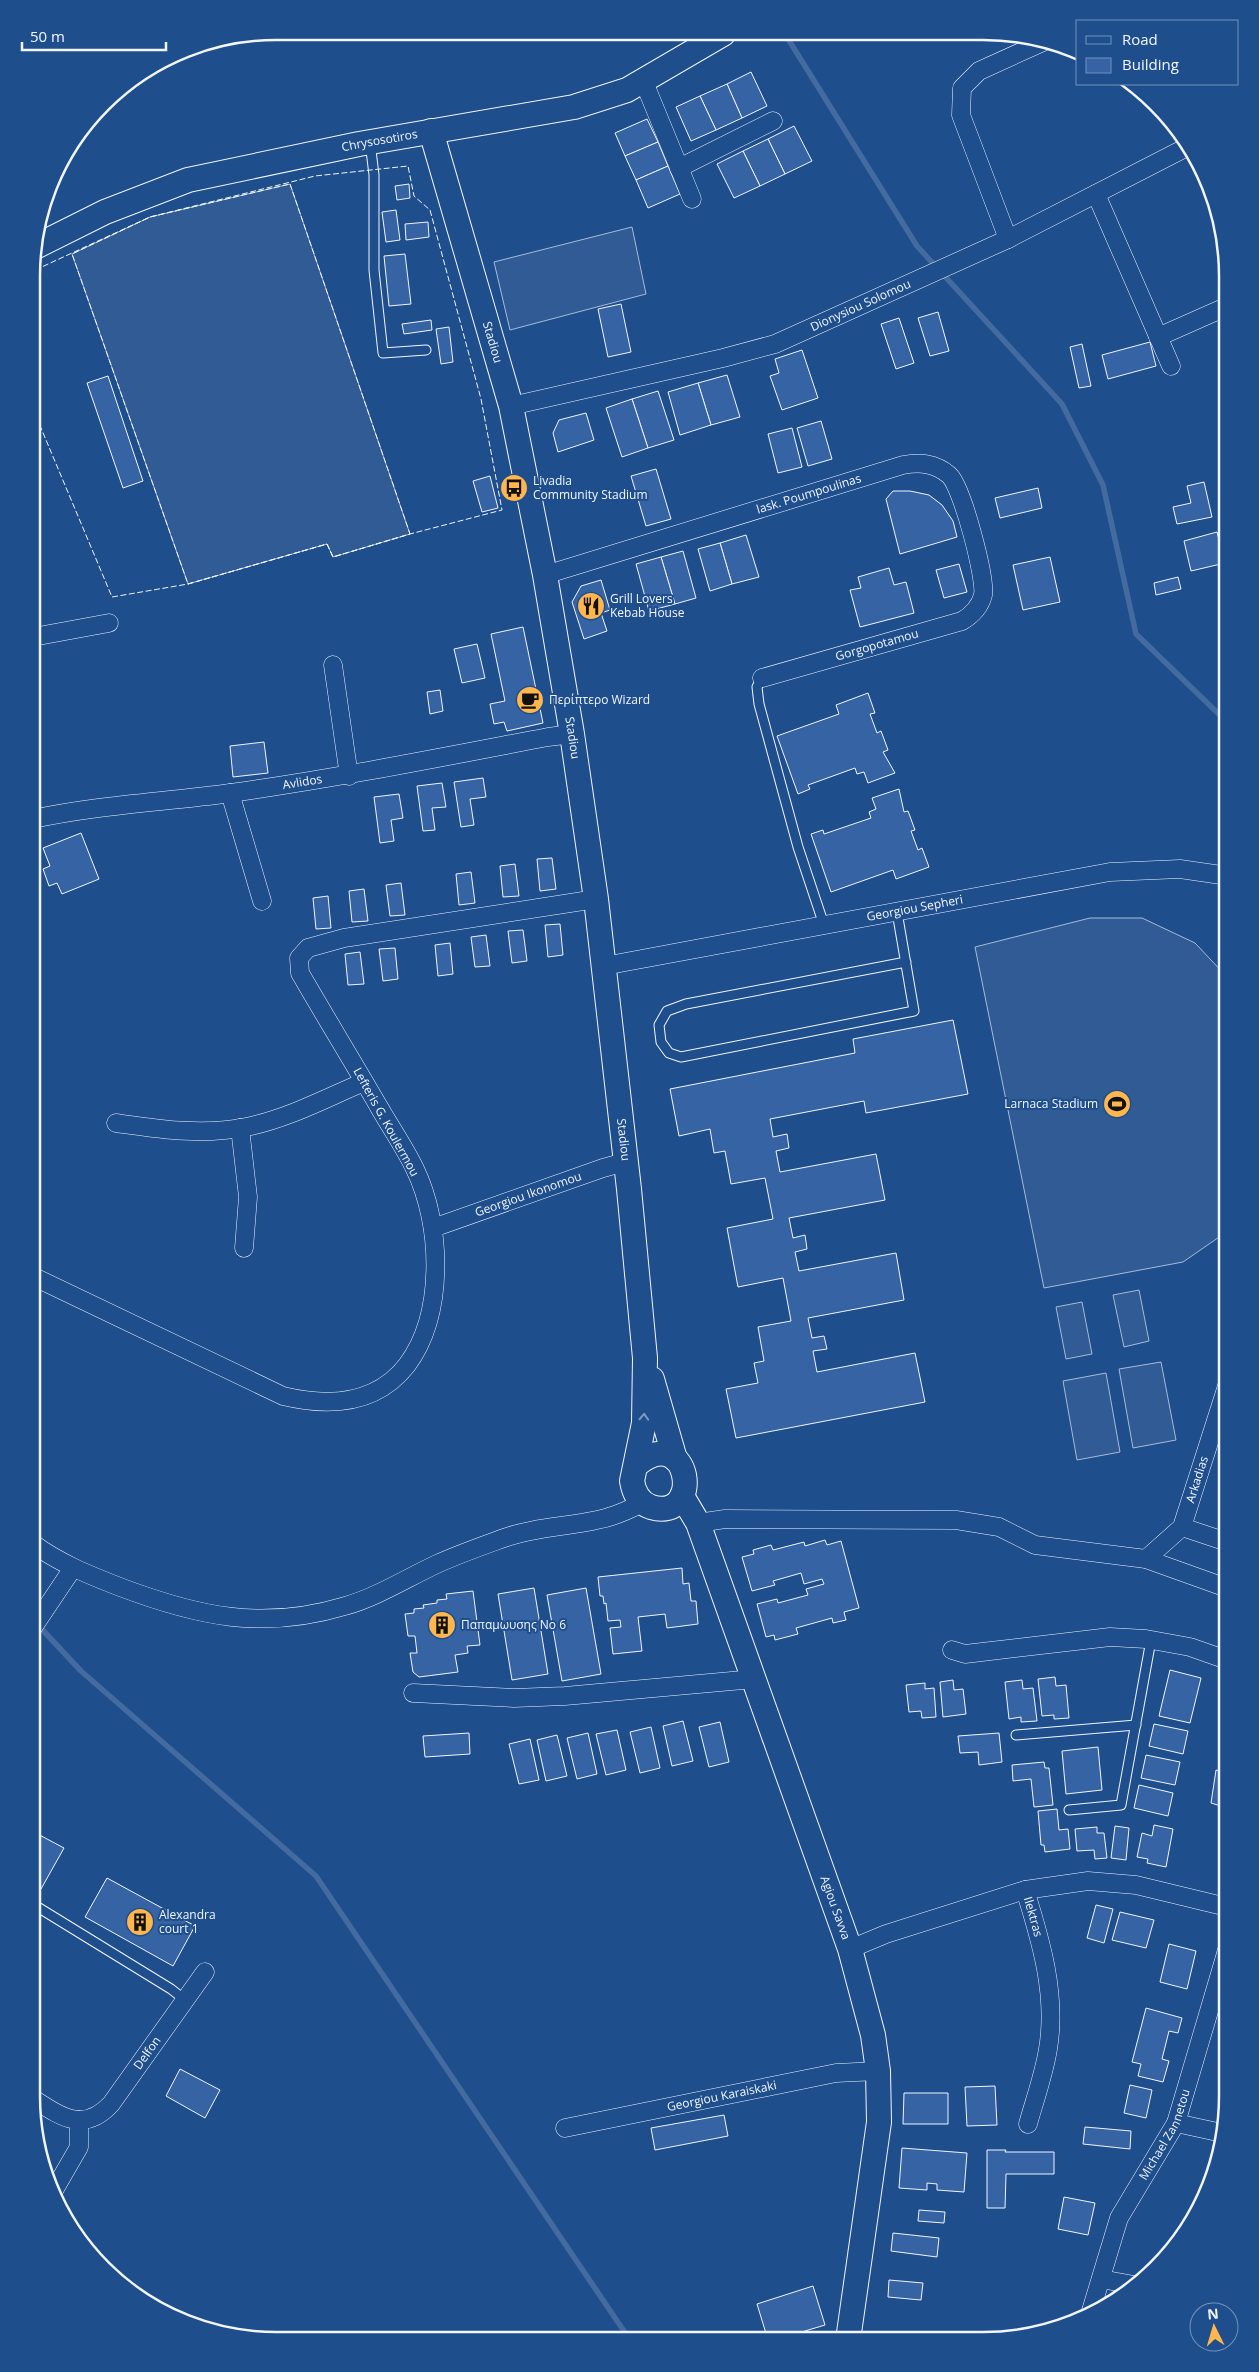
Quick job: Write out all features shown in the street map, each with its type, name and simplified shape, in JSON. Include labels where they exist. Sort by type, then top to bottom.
[{"type":"street","name":"Chrysosotiros","points":[[42,243],[104,212],[188,180],[370,142],[574,107],[610,97],[644,82],[713,40]]},
{"type":"street","points":[[1008,238],[961,115],[962,88],[979,71],[1034,46]]},
{"type":"street","points":[[644,82],[692,199]]},
{"type":"street","points":[[679,168],[773,121]]},
{"type":"street","name":"Stadiou","points":[[431,131],[511,406],[546,576],[572,734],[604,966],[645,1358],[644,1423],[636,1465]]},
{"type":"street","name":"Dionysiou Solomou","points":[[511,406],[724,358],[775,344],[1008,238],[1182,150]]},
{"type":"street","points":[[1096,194],[1171,366]]},
{"type":"street","points":[[1158,337],[1219,310]]},
{"type":"street","name":"lask. Poumpoulinas","points":[[546,576],[903,465],[923,463],[933,465],[950,476],[960,491],[982,577],[982,598]]},
{"type":"street","name":"Gorgopotamou","points":[[762,678],[962,621],[975,611],[982,598]]},
{"type":"street","points":[[40,636],[109,623]]},
{"type":"street","points":[[332,665],[349,776]]},
{"type":"street","name":"Avlidos","points":[[40,818],[78,810],[230,793],[349,776],[572,734]]},
{"type":"street","points":[[230,793],[262,901]]},
{"type":"street","name":"Georgiou Sepheri","points":[[604,966],[1110,872],[1180,869],[1219,875]]},
{"type":"street","name":"Lefteris G. Koulermou","points":[[40,1280],[283,1396],[311,1402],[337,1402],[362,1397],[380,1389],[397,1377],[418,1350],[431,1314],[436,1258],[433,1228],[415,1170],[300,973],[299,958],[308,948],[344,938],[596,899]]},
{"type":"street","points":[[116,1123],[185,1132],[240,1128],[272,1121],[364,1082]]},
{"type":"street","points":[[240,1128],[248,1197],[244,1248]]},
{"type":"street","name":"Georgiou Ikonomou","points":[[433,1228],[625,1162]]},
{"type":"street","name":"Stadiou","points":[[645,1358],[675,1459]]},
{"type":"street","name":"Arkadias","points":[[1146,1560],[1182,1527],[1219,1411]]},
{"type":"street","points":[[651,1455],[668,1456],[675,1459],[685,1473],[686,1481],[682,1496],[667,1507],[659,1508],[643,1503],[633,1489],[632,1481],[636,1465],[651,1455]]},
{"type":"street","name":"Agiou Savva","points":[[682,1496],[698,1523],[850,1949],[873,2035],[878,2071],[879,2122],[849,2332]]},
{"type":"street","points":[[40,1549],[73,1568],[136,1593],[187,1610],[228,1618],[284,1617],[345,1606],[451,1558],[509,1536],[533,1530],[598,1520],[620,1514],[643,1503]]},
{"type":"street","points":[[698,1523],[725,1519],[956,1520],[999,1527],[1035,1545],[1146,1560],[1219,1585]]},
{"type":"street","points":[[1182,1527],[1219,1539]]},
{"type":"street","points":[[40,1617],[73,1568]]},
{"type":"street","points":[[952,1650],[965,1654],[1110,1637],[1151,1640],[1190,1646],[1219,1657]]},
{"type":"street","points":[[413,1693],[514,1698],[565,1696],[754,1679]]},
{"type":"street","points":[[1025,1890],[1088,1881],[1126,1884],[1219,1904]]},
{"type":"street","name":"Ilektras","points":[[850,1949],[891,1932],[1025,1890],[1045,1958],[1049,2012],[1048,2048],[1028,2124]]},
{"type":"street","name":"Delfon","points":[[79,2120],[96,2116],[111,2104],[205,1972]]},
{"type":"street","name":"Michael Zannetou","points":[[1093,2305],[1119,2218],[1176,2123],[1219,1977]]},
{"type":"street","name":"Georgiou Karaiskaki","points":[[565,2128],[836,2073],[878,2071]]},
{"type":"street","points":[[40,2103],[60,2116],[79,2120],[79,2147],[57,2184]]},
{"type":"street","points":[[1176,2123],[1216,2132]]},
{"type":"street","points":[[1101,2278],[1126,2283]]},
{"type":"lane","points":[[370,142],[374,175],[374,270],[382,353],[426,350]]},
{"type":"lane","points":[[762,678],[758,687],[759,704],[798,847],[824,926]]},
{"type":"lane","points":[[898,912],[914,1011],[681,1057],[669,1053],[661,1042],[659,1025],[667,1011],[686,1004],[906,962]]},
{"type":"lane","points":[[1069,1810],[1121,1805],[1151,1640]]},
{"type":"lane","points":[[1016,1735],[1136,1725]]},
{"type":"lane","points":[[40,1908],[171,1989],[185,2000]]},
{"type":"shaded area","points":[[290,184],[410,534],[333,557],[327,544],[188,584],[72,254],[150,217]]},
{"type":"shaded area","points":[[632,227],[646,294],[510,330],[494,262]]},
{"type":"shaded area","name":"Larnaca Stadium","points":[[1090,918],[1142,918],[1195,943],[1219,968],[1219,1237],[1183,1262],[1044,1288],[975,947]]},
{"type":"shaded area","points":[[1139,1290],[1149,1341],[1124,1347],[1113,1295]]},
{"type":"shaded area","points":[[1082,1302],[1092,1354],[1066,1359],[1056,1307]]},
{"type":"shaded area","points":[[1161,1362],[1176,1440],[1133,1448],[1119,1369]]},
{"type":"shaded area","points":[[1106,1373],[1120,1452],[1077,1460],[1063,1381]]},
{"type":"building","points":[[751,72],[767,106],[742,118],[727,84]]},
{"type":"building","points":[[727,84],[742,118],[716,130],[700,96]]},
{"type":"building","points":[[700,96],[716,130],[691,141],[676,107]]},
{"type":"building","points":[[647,119],[658,142],[625,156],[615,133]]},
{"type":"building","points":[[794,126],[812,161],[785,174],[768,139]]},
{"type":"building","points":[[768,139],[785,174],[760,186],[743,151]]},
{"type":"building","points":[[658,142],[668,166],[636,180],[625,156]]},
{"type":"building","points":[[743,151],[760,186],[734,198],[717,164]]},
{"type":"building","points":[[668,166],[680,194],[648,208],[636,180]]},
{"type":"building","points":[[409,184],[410,198],[397,200],[395,186]]},
{"type":"building","points":[[396,210],[400,240],[386,242],[382,212]]},
{"type":"building","points":[[428,222],[429,237],[406,240],[405,224]]},
{"type":"building","points":[[405,254],[411,304],[389,306],[384,256]]},
{"type":"building","points":[[621,304],[631,352],[608,357],[598,309]]},
{"type":"building","points":[[938,312],[949,351],[930,356],[918,318]]},
{"type":"building","points":[[899,318],[914,363],[896,369],[881,324]]},
{"type":"building","points":[[431,320],[432,330],[404,334],[402,324]]},
{"type":"building","points":[[449,327],[453,362],[441,364],[436,329]]},
{"type":"building","points":[[1150,342],[1156,366],[1108,379],[1102,355]]},
{"type":"building","points":[[1082,344],[1091,386],[1079,388],[1070,347]]},
{"type":"building","points":[[802,350],[818,398],[782,410],[770,376],[779,373],[775,359]]},
{"type":"building","points":[[727,375],[740,417],[711,425],[698,383]]},
{"type":"building","points":[[108,376],[143,481],[123,488],[87,383]]},
{"type":"building","points":[[698,383],[711,425],[680,435],[668,392]]},
{"type":"building","points":[[658,391],[674,440],[648,448],[632,399]]},
{"type":"building","points":[[632,399],[648,448],[622,457],[606,408]]},
{"type":"building","points":[[586,413],[594,440],[558,452],[553,433],[559,420]]},
{"type":"building","points":[[821,421],[832,459],[808,466],[797,428]]},
{"type":"building","points":[[792,428],[802,467],[778,473],[768,434]]},
{"type":"building","points":[[656,469],[671,519],[646,526],[631,476]]},
{"type":"building","points":[[490,476],[498,508],[482,512],[473,481]]},
{"type":"building","points":[[1204,482],[1212,517],[1177,524],[1173,507],[1191,503],[1187,486]]},
{"type":"building","points":[[1038,488],[1042,508],[1000,518],[995,498]]},
{"type":"building","points":[[893,491],[910,491],[929,495],[942,505],[953,521],[957,537],[900,554],[886,499]]},
{"type":"building","points":[[1217,532],[1219,540],[1219,564],[1191,571],[1184,541]]},
{"type":"building","points":[[746,535],[759,577],[732,584],[720,543]]},
{"type":"building","points":[[720,543],[732,584],[710,591],[698,549]]},
{"type":"building","points":[[683,551],[696,598],[675,604],[661,557]]},
{"type":"building","points":[[661,557],[675,604],[649,611],[636,564]]},
{"type":"building","points":[[1050,557],[1060,602],[1023,610],[1013,565]]},
{"type":"building","points":[[959,564],[967,592],[944,598],[936,570]]},
{"type":"building","points":[[889,568],[894,585],[906,582],[914,613],[860,627],[850,590],[861,588],[858,577]]},
{"type":"building","points":[[1178,577],[1181,589],[1156,595],[1154,583]]},
{"type":"building","name":"Grill Lovers Kebab House","points":[[601,580],[610,610],[601,613],[607,631],[584,639],[572,602],[581,586]]},
{"type":"building","points":[[523,627],[543,723],[507,731],[504,722],[494,724],[490,704],[505,701],[491,634]]},
{"type":"building","points":[[477,644],[485,678],[462,683],[454,649]]},
{"type":"building","points":[[440,690],[443,711],[430,714],[427,692]]},
{"type":"building","points":[[868,693],[875,713],[870,714],[877,733],[881,731],[888,750],[883,752],[895,773],[868,783],[864,772],[857,774],[855,768],[808,785],[810,789],[798,794],[777,736],[839,714],[836,705]]},
{"type":"building","points":[[264,742],[268,773],[233,777],[230,746]]},
{"type":"building","points":[[483,778],[486,797],[470,799],[474,825],[461,827],[454,782]]},
{"type":"building","points":[[442,783],[446,807],[432,808],[435,830],[423,831],[417,786]]},
{"type":"building","points":[[899,789],[904,812],[908,811],[915,830],[911,831],[918,850],[922,848],[929,867],[896,879],[893,870],[831,892],[811,834],[823,830],[824,834],[871,818],[869,812],[876,809],[872,798]]},
{"type":"building","points":[[399,794],[403,818],[391,820],[394,841],[380,843],[374,797]]},
{"type":"building","points":[[81,833],[99,879],[62,894],[57,883],[49,886],[43,869],[50,866],[43,848]]},
{"type":"building","points":[[552,858],[556,889],[540,891],[537,859]]},
{"type":"building","points":[[515,864],[519,896],[503,897],[500,866]]},
{"type":"building","points":[[471,872],[475,903],[459,905],[456,874]]},
{"type":"building","points":[[401,883],[405,915],[390,916],[386,885]]},
{"type":"building","points":[[364,889],[368,921],[352,922],[349,891]]},
{"type":"building","points":[[328,896],[331,928],[316,929],[313,898]]},
{"type":"building","points":[[560,924],[563,955],[548,957],[545,925]]},
{"type":"building","points":[[523,930],[527,961],[512,963],[508,931]]},
{"type":"building","points":[[486,935],[490,966],[475,967],[471,937]]},
{"type":"building","points":[[450,943],[453,974],[438,976],[435,945]]},
{"type":"building","points":[[395,948],[398,979],[383,981],[379,949]]},
{"type":"building","points":[[360,952],[364,984],[348,985],[345,954]]},
{"type":"building","points":[[953,1020],[968,1094],[866,1113],[864,1101],[770,1119],[773,1137],[787,1134],[789,1148],[776,1151],[780,1172],[876,1154],[885,1200],[789,1218],[793,1238],[805,1235],[807,1249],[795,1252],[799,1271],[896,1253],[904,1300],[808,1318],[812,1338],[824,1336],[827,1349],[813,1351],[817,1372],[915,1353],[925,1402],[736,1438],[726,1389],[758,1383],[754,1363],[764,1361],[758,1327],[791,1321],[783,1278],[738,1287],[727,1228],[773,1219],[765,1178],[731,1184],[725,1151],[714,1153],[710,1129],[679,1136],[670,1089],[855,1053],[853,1039]]},
{"type":"building","points":[[825,1540],[827,1545],[841,1541],[859,1608],[844,1612],[846,1620],[833,1623],[832,1618],[796,1628],[798,1634],[775,1640],[774,1635],[766,1637],[757,1604],[777,1599],[778,1603],[808,1595],[806,1589],[824,1584],[822,1579],[804,1584],[801,1573],[773,1581],[775,1585],[752,1591],[742,1557],[754,1554],[753,1550],[771,1545],[773,1550],[804,1542],[805,1546]]},
{"type":"building","points":[[682,1568],[683,1584],[689,1583],[691,1601],[696,1601],[698,1624],[667,1628],[665,1614],[638,1617],[642,1651],[613,1654],[610,1628],[621,1627],[620,1620],[608,1621],[606,1603],[604,1604],[603,1596],[600,1596],[598,1577]]},
{"type":"building","points":[[534,1588],[548,1674],[512,1680],[498,1594]]},
{"type":"building","points":[[586,1588],[601,1674],[562,1681],[547,1595]]},
{"type":"building","name":"Παπαμωυσης No 6","points":[[473,1591],[480,1645],[467,1646],[468,1653],[455,1655],[458,1672],[419,1677],[413,1672],[410,1653],[417,1653],[415,1636],[408,1636],[405,1614],[414,1613],[414,1609],[424,1608],[423,1605],[437,1603],[437,1600],[447,1599],[446,1594]]},
{"type":"building","points":[[1170,1670],[1201,1678],[1190,1723],[1159,1716]]},
{"type":"building","points":[[1055,1677],[1056,1686],[1066,1685],[1069,1718],[1054,1719],[1054,1715],[1042,1716],[1038,1679]]},
{"type":"building","points":[[953,1680],[954,1690],[963,1689],[966,1714],[943,1717],[940,1682]]},
{"type":"building","points":[[1022,1680],[1023,1689],[1033,1688],[1037,1721],[1021,1722],[1021,1717],[1009,1719],[1005,1682]]},
{"type":"building","points":[[925,1683],[925,1689],[934,1688],[936,1717],[922,1718],[921,1711],[909,1712],[906,1685]]},
{"type":"building","points":[[683,1721],[693,1761],[672,1766],[663,1726]]},
{"type":"building","points":[[720,1722],[729,1762],[709,1767],[699,1727]]},
{"type":"building","points":[[1154,1724],[1188,1731],[1183,1754],[1149,1746]]},
{"type":"building","points":[[651,1727],[660,1768],[640,1773],[630,1732]]},
{"type":"building","points":[[617,1730],[626,1770],[606,1775],[596,1734]]},
{"type":"building","points":[[469,1733],[470,1754],[425,1757],[423,1736]]},
{"type":"building","points":[[588,1733],[597,1774],[577,1779],[567,1738]]},
{"type":"building","points":[[999,1733],[1002,1762],[979,1765],[978,1752],[960,1753],[958,1736]]},
{"type":"building","points":[[557,1735],[567,1776],[546,1781],[537,1740]]},
{"type":"building","points":[[530,1739],[539,1780],[519,1784],[509,1744]]},
{"type":"building","points":[[1098,1747],[1102,1790],[1066,1794],[1062,1751]]},
{"type":"building","points":[[1146,1755],[1180,1762],[1175,1785],[1141,1778]]},
{"type":"building","points":[[1044,1762],[1045,1768],[1049,1768],[1053,1805],[1034,1807],[1031,1779],[1013,1781],[1012,1765]]},
{"type":"building","points":[[1216,1770],[1219,1771],[1219,1805],[1211,1803]]},
{"type":"building","points":[[1139,1785],[1173,1793],[1168,1816],[1134,1808]]},
{"type":"building","points":[[1057,1809],[1059,1830],[1068,1829],[1070,1849],[1045,1852],[1044,1845],[1041,1845],[1038,1811]]},
{"type":"building","points":[[1154,1825],[1173,1829],[1166,1867],[1147,1863],[1148,1859],[1137,1857],[1142,1833],[1152,1836]]},
{"type":"building","points":[[1115,1826],[1129,1828],[1126,1860],[1111,1858]]},
{"type":"building","points":[[1097,1827],[1097,1833],[1104,1833],[1107,1858],[1095,1859],[1094,1850],[1077,1851],[1075,1829]]},
{"type":"building","points":[[40,1835],[64,1848],[40,1888]]},
{"type":"building","name":"Alexandra court 1","points":[[107,1878],[195,1926],[173,1966],[85,1917]]},
{"type":"building","points":[[1096,1905],[1113,1909],[1104,1943],[1087,1938]]},
{"type":"building","points":[[1120,1912],[1154,1920],[1146,1948],[1112,1940]]},
{"type":"building","points":[[1169,1944],[1196,1951],[1187,1989],[1160,1982]]},
{"type":"building","points":[[1146,2008],[1182,2018],[1178,2033],[1169,2031],[1162,2059],[1169,2061],[1163,2082],[1138,2076],[1141,2064],[1132,2062]]},
{"type":"building","points":[[180,2069],[220,2090],[205,2118],[166,2096]]},
{"type":"building","points":[[1130,2085],[1152,2090],[1146,2118],[1124,2113]]},
{"type":"building","points":[[995,2086],[997,2125],[967,2126],[965,2087]]},
{"type":"building","points":[[904,2093],[948,2093],[948,2124],[903,2124]]},
{"type":"building","points":[[724,2115],[728,2136],[655,2150],[651,2128]]},
{"type":"building","points":[[1085,2127],[1131,2131],[1130,2149],[1083,2144]]},
{"type":"building","points":[[902,2148],[967,2153],[964,2192],[937,2190],[937,2184],[927,2183],[927,2190],[899,2188]]},
{"type":"building","points":[[987,2150],[1054,2152],[1054,2174],[1006,2174],[1005,2208],[987,2208]]},
{"type":"building","points":[[1064,2197],[1095,2203],[1088,2235],[1058,2229]]},
{"type":"building","points":[[919,2210],[945,2212],[944,2223],[918,2221]]},
{"type":"building","points":[[893,2233],[939,2238],[937,2257],[891,2251]]},
{"type":"building","points":[[889,2280],[923,2283],[921,2300],[888,2297]]},
{"type":"building","points":[[813,2286],[825,2325],[802,2332],[766,2332],[757,2304]]},
{"type":"waterway","points":[[789,40],[917,246],[1062,404],[1103,485],[1136,634],[1219,714]]},
{"type":"waterway","points":[[40,1627],[81,1671],[316,1876],[625,2332]]},
{"type":"fence","points":[[40,426],[112,597],[188,584],[327,544],[333,557],[410,534],[502,510],[481,399],[430,210],[414,196],[408,166],[315,176],[150,217],[41,268]]},
{"type":"fence","points":[[290,184],[410,534],[333,557],[327,544],[188,584],[72,254],[150,217],[290,184]]},
{"type":"place","name":"Livadia Community Stadium","points":[[514,488]]},
{"type":"place","name":"Grill Lovers Kebab House","points":[[591,606]]},
{"type":"place","name":"Περίπτερο Wizard","points":[[530,700]]},
{"type":"place","name":"Larnaca Stadium","points":[[1117,1104]]},
{"type":"place","name":"Παπαμωυσης No 6","points":[[442,1625]]},
{"type":"place","name":"Alexandra court 1","points":[[140,1922]]}]
